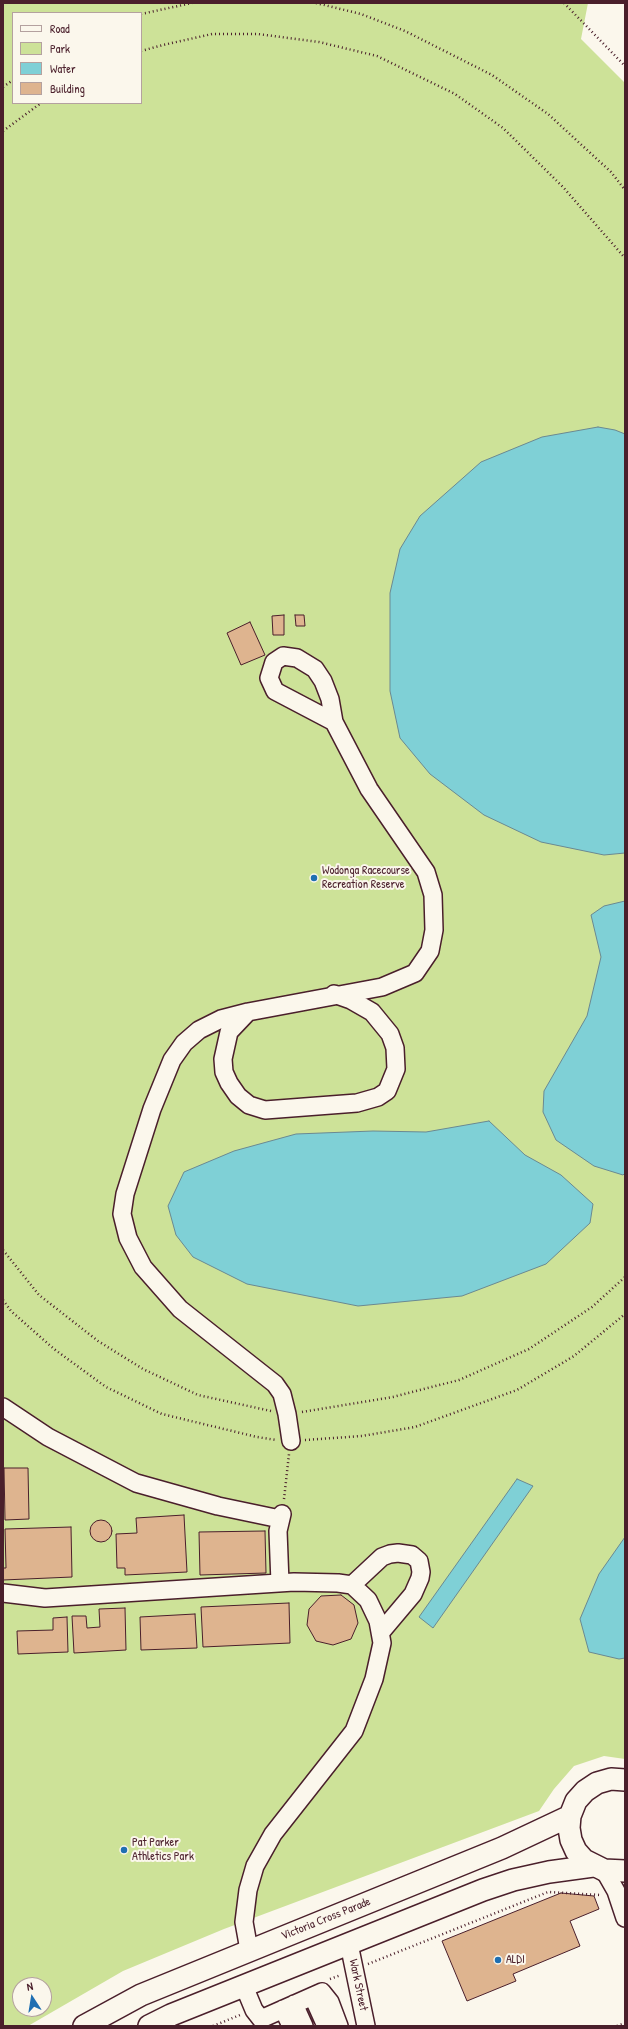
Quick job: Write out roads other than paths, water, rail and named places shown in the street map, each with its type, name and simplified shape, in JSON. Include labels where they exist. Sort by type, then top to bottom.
[{"type":"main road","points":[[625,1780],[611,1779],[597,1783],[585,1791],[576,1801],[570,1816],[570,1834],[576,1851],[584,1860],[599,1868],[615,1872],[625,1871]]},
{"type":"main road","name":"Victoria Cross Parade","points":[[84,2026],[141,1995],[502,1848],[570,1816]]},
{"type":"main road","points":[[149,2026],[171,2015],[454,1901],[513,1880],[549,1872],[599,1868]]},
{"type":"street","points":[[291,1441],[282,1394],[275,1384],[180,1309],[142,1266],[128,1238],[122,1214],[124,1194],[152,1109],[172,1060],[184,1043],[199,1030],[221,1019],[248,1012],[334,994],[382,987],[415,973],[430,951],[434,930],[433,895],[426,872],[369,789],[334,722]]},
{"type":"street","points":[[248,1012],[229,1032],[223,1059],[224,1072],[230,1083],[238,1096],[249,1105],[265,1110],[357,1103],[378,1098],[387,1091],[396,1069],[395,1048],[390,1034],[372,1012],[351,1000],[334,994]]},
{"type":"street","points":[[3,1407],[48,1437],[136,1483],[218,1506],[281,1516],[280,1583]]},
{"type":"street","points":[[352,1585],[382,1557],[390,1554],[398,1552],[412,1555],[419,1561],[421,1572],[420,1578],[413,1594],[381,1632]]},
{"type":"street","points":[[3,1593],[45,1598],[280,1583],[338,1582],[352,1585],[368,1600],[378,1621],[381,1632],[381,1648],[374,1679],[354,1731],[273,1834],[255,1866],[248,1890],[244,1922],[249,1950]]},
{"type":"street","points":[[599,1868],[616,1891],[625,1918]]},
{"type":"street","name":"Wark Street","points":[[349,1944],[366,2026]]},
{"type":"street","points":[[244,1986],[258,2020],[322,1992],[330,2002],[339,2026]]},
{"type":"street","points":[[290,2026],[298,2003]]},
{"type":"street","points":[[298,2003],[304,2026]]},
{"type":"street","points":[[298,2003],[314,2026]]},
{"type":"street","points":[[298,2003],[326,2026]]},
{"type":"water","points":[[598,427],[615,430],[625,434],[625,853],[604,855],[541,842],[484,815],[430,774],[400,738],[390,691],[390,593],[400,549],[420,516],[481,462],[542,437]]},
{"type":"water","points":[[625,901],[625,1173],[623,1175],[594,1166],[556,1140],[543,1112],[544,1091],[587,1016],[601,957],[591,915],[604,906]]},
{"type":"water","points":[[489,1121],[525,1155],[561,1175],[593,1204],[590,1223],[546,1264],[462,1296],[358,1306],[247,1284],[193,1257],[176,1235],[168,1206],[184,1172],[234,1151],[296,1134],[373,1131],[426,1132]]},
{"type":"water","points":[[517,1479],[533,1486],[433,1628],[419,1617]]},
{"type":"water","points":[[625,1537],[625,1658],[619,1659],[589,1652],[580,1619],[599,1574]]},
{"type":"place","name":"Wodonga Racecourse Recreation Reserve","points":[[314,878]]},
{"type":"place","name":"Pat Parker Athletics Park","points":[[124,1850]]},
{"type":"place","name":"ALDI","points":[[498,1960]]}]
